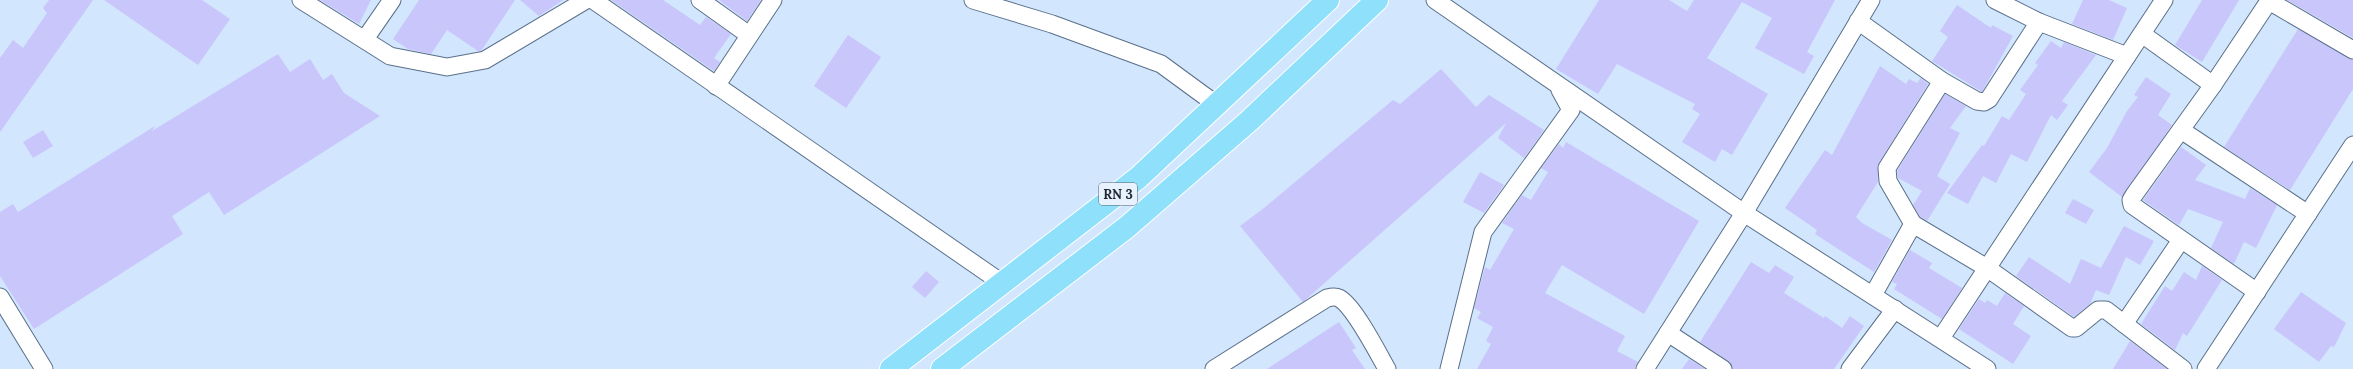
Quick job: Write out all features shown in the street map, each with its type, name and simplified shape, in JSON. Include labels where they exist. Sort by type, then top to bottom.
[{"type":"highway","name":"RN 3","points":[[891,369],[1138,178],[1328,0]]},
{"type":"highway","name":"RN 3","points":[[942,369],[1127,227],[1249,121],[1376,0]]},
{"type":"street","points":[[301,0],[390,56],[440,66],[454,66],[485,60],[586,0]]},
{"type":"street","points":[[365,39],[392,0]]},
{"type":"street","points":[[593,0],[1002,283]]},
{"type":"street","points":[[700,0],[749,35]]},
{"type":"street","points":[[716,86],[773,0]]},
{"type":"street","points":[[973,0],[1052,24],[1161,64],[1217,104]]},
{"type":"street","points":[[1435,0],[1744,213],[1988,369]]},
{"type":"street","points":[[1645,369],[1744,213],[1871,0]]},
{"type":"street","points":[[1995,0],[2039,22],[2127,56]]},
{"type":"street","points":[[1941,338],[2163,0]]},
{"type":"street","points":[[2257,292],[2132,205],[2131,200],[2213,85],[2269,1],[2353,50]]},
{"type":"street","points":[[1858,21],[1942,81],[1977,101],[1984,102],[1989,99],[2039,22]]},
{"type":"street","points":[[2142,34],[2213,85]]},
{"type":"street","points":[[1942,81],[1887,168],[1888,181],[1913,224],[1987,268],[2072,328],[2076,328],[2098,310],[2102,309],[2183,369]]},
{"type":"street","points":[[1449,369],[1483,232],[1571,110],[1558,86]]},
{"type":"street","points":[[2181,130],[2308,214]]},
{"type":"street","points":[[2206,369],[2353,145]]},
{"type":"street","points":[[1873,295],[1913,224]]},
{"type":"street","points":[[2124,324],[2181,240]]},
{"type":"street","points":[[1214,369],[1237,363],[1327,298],[1333,296],[1339,298],[1349,307],[1387,369]]},
{"type":"street","points":[[0,297],[44,369]]},
{"type":"street","points":[[1850,369],[1895,309]]},
{"type":"street","points":[[1668,333],[1722,369]]},
{"type":"building","points":[[49,0],[93,0],[0,132],[0,58],[13,40],[23,48],[47,13],[43,8]]},
{"type":"building","points":[[104,0],[202,0],[230,19],[198,65]]},
{"type":"building","points":[[320,0],[371,0],[359,24]]},
{"type":"building","points":[[419,0],[515,0],[481,51],[478,51],[447,30],[431,54],[408,49],[393,39]]},
{"type":"building","points":[[520,0],[563,0],[539,16]]},
{"type":"building","points":[[611,0],[663,0],[700,25],[706,17],[731,34],[714,58],[720,62],[714,71]]},
{"type":"building","points":[[719,0],[761,0],[747,21]]},
{"type":"building","points":[[1599,0],[1669,0],[1687,11],[1694,0],[1835,0],[1807,52],[1814,56],[1804,74],[1755,48],[1772,18],[1742,2],[1707,58],[1768,94],[1732,155],[1722,149],[1715,162],[1682,142],[1700,114],[1692,109],[1695,104],[1617,64],[1598,94],[1556,69]]},
{"type":"building","points":[[2083,0],[2109,0],[2127,8],[2113,40],[2072,24]]},
{"type":"building","points":[[2202,0],[2239,0],[2202,62],[2175,45]]},
{"type":"building","points":[[2287,0],[2353,0],[2353,38]]},
{"type":"building","points":[[1957,5],[1991,28],[1992,25],[2013,36],[1982,92],[1932,61],[1948,37],[1940,31]]},
{"type":"building","points":[[2298,29],[2353,60],[2353,89],[2290,190],[2224,147]]},
{"type":"building","points":[[848,35],[881,57],[846,108],[814,86]]},
{"type":"building","points":[[2051,41],[2061,48],[2064,42],[2096,55],[2062,101],[2068,105],[2057,120],[2051,115],[2027,162],[2011,154],[1996,183],[1983,176],[1968,204],[1947,193],[1982,145],[1984,146],[2002,116],[2009,120],[2026,94],[2020,90],[2038,65],[2035,63]]},
{"type":"building","points":[[278,54],[290,72],[310,59],[323,80],[332,74],[344,93],[380,116],[224,215],[209,192],[172,216],[183,234],[34,329],[0,276],[0,212],[13,204],[18,212],[155,126],[152,131]]},
{"type":"building","points":[[1880,66],[1906,84],[1909,79],[1917,83],[1921,78],[1928,84],[1879,163],[1878,182],[1856,217],[1862,223],[1892,240],[1874,272],[1815,234],[1817,230],[1785,208],[1825,150],[1832,155]]},
{"type":"building","points":[[1441,69],[1476,107],[1489,95],[1544,130],[1524,158],[1498,138],[1506,123],[1303,302],[1240,226],[1264,208],[1393,100],[1400,104]]},
{"type":"building","points":[[2146,77],[2171,94],[2158,115],[2172,125],[2122,197],[2089,172],[2107,148],[2127,111],[2138,97],[2134,95]]},
{"type":"building","points":[[1945,94],[1966,106],[1950,128],[1960,133],[1937,176],[1950,184],[1927,221],[1920,217],[1913,205],[1922,191],[1898,178],[1897,171]]},
{"type":"building","points":[[43,130],[53,146],[33,158],[23,142]]},
{"type":"building","points":[[1566,142],[1699,221],[1644,314],[1562,265],[1545,293],[1625,336],[1617,351],[1638,362],[1635,369],[1477,369],[1491,344],[1486,341],[1493,327],[1477,318],[1481,312],[1474,308],[1485,267],[1490,270],[1514,229],[1502,223],[1522,195],[1531,200],[1548,172],[1541,168],[1559,144],[1563,148]]},
{"type":"building","points":[[2181,147],[2206,165],[2195,180],[2245,199],[2250,188],[2277,205],[2256,248],[2244,242],[2234,264],[2211,248],[2223,222],[2188,209],[2179,225],[2143,200]]},
{"type":"building","points":[[1480,172],[1504,185],[1484,213],[1463,202]]},
{"type":"building","points":[[2073,199],[2094,210],[2086,224],[2065,213]]},
{"type":"building","points":[[2124,226],[2154,241],[2140,265],[2126,257],[2109,295],[2096,290],[2090,304],[2074,317],[2016,276],[2029,257],[2070,284],[2081,259],[2101,268]]},
{"type":"building","points":[[1910,250],[1932,263],[1929,268],[1962,288],[1942,319],[1894,289],[1897,284],[1892,282]]},
{"type":"building","points":[[1751,262],[1769,273],[1775,265],[1794,277],[1784,293],[1824,318],[1825,316],[1842,328],[1850,316],[1864,326],[1834,369],[1733,369],[1728,361],[1700,342]]},
{"type":"building","points":[[2202,266],[2222,280],[2187,336],[2183,333],[2175,350],[2141,324],[2165,286],[2172,291],[2184,272],[2196,280]]},
{"type":"building","points":[[926,271],[939,282],[925,298],[912,287]]},
{"type":"building","points":[[2301,292],[2346,323],[2334,347],[2331,346],[2319,362],[2274,329]]},
{"type":"building","points":[[2005,293],[2024,306],[2013,324],[2031,336],[2013,364],[1959,329],[1979,299],[1985,303],[1987,300],[1997,306]]},
{"type":"building","points":[[1339,322],[1356,348],[1352,350],[1365,369],[1267,369]]},
{"type":"building","points":[[2130,341],[2166,368],[2166,369],[2113,369]]},
{"type":"building","points":[[1689,359],[1705,369],[1682,369]]}]
